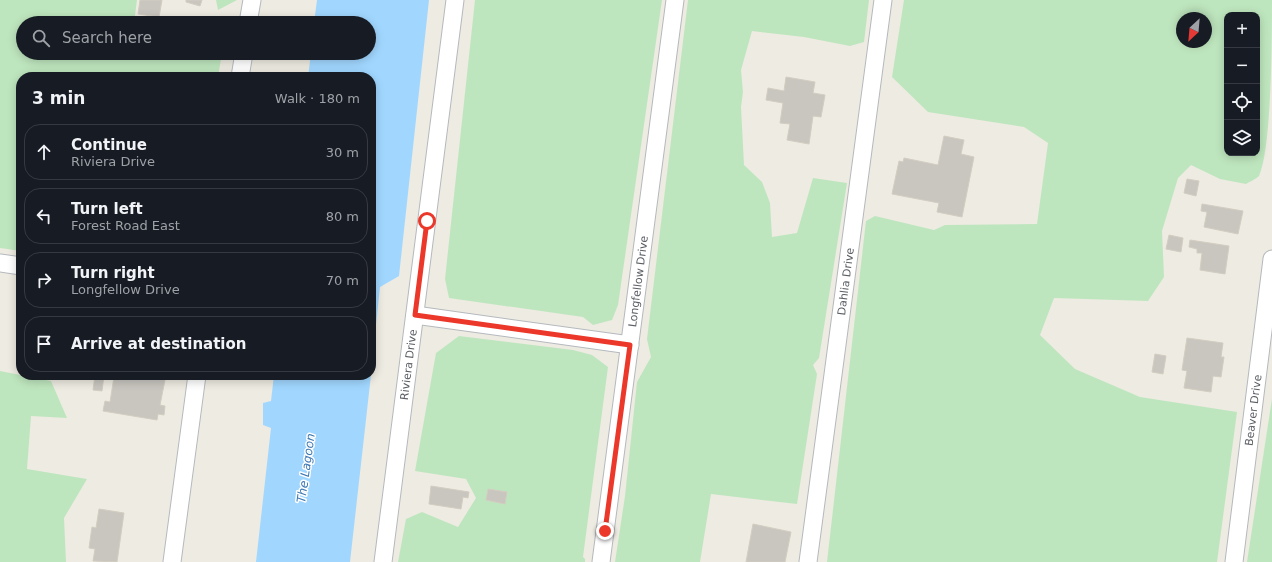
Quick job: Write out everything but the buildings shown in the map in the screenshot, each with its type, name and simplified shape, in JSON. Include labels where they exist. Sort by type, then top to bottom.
[{"type":"street","points":[[249,16],[252,0]]},
{"type":"street","name":"Riviera Drive","points":[[383,562],[454,0]]},
{"type":"street","name":"Longfellow Drive","points":[[601,562],[675,0]]},
{"type":"street","name":"Dahlia Drive","points":[[808,562],[883,0]]},
{"type":"street","points":[[241,72],[243,60]]},
{"type":"street","name":"Beaver Drive","points":[[1234,562],[1272,259]]},
{"type":"street","points":[[0,263],[16,265]]},
{"type":"street","points":[[415,315],[630,345]]},
{"type":"street","points":[[172,562],[196,380]]},
{"type":"green space","points":[[0,0],[137,0],[135,16],[16,16],[16,60],[221,60],[219,72],[16,72],[16,250],[0,248]]},
{"type":"green space","points":[[216,0],[237,0],[218,10]]},
{"type":"green space","points":[[475,0],[662,0],[618,305],[612,320],[593,325],[583,317],[449,298],[445,279]]},
{"type":"green space","points":[[688,0],[869,0],[864,42],[850,46],[804,37],[752,31],[741,70],[743,92],[741,107],[744,165],[762,182],[770,203],[772,237],[797,233],[813,178],[847,183],[819,358],[813,365],[817,374],[797,504],[711,494],[700,562],[615,562],[625,496],[637,382],[651,357],[647,339]]},
{"type":"green space","points":[[904,0],[1272,0],[1269,118],[1267,142],[1259,176],[1246,184],[1220,179],[1191,165],[1178,178],[1162,231],[1164,277],[1148,301],[1054,298],[1040,335],[1075,369],[1140,397],[1237,412],[1217,562],[827,562],[866,221],[875,216],[934,230],[945,225],[1037,224],[1048,143],[1024,127],[928,112],[892,77]]},
{"type":"green space","points":[[459,336],[573,350],[592,355],[608,367],[583,557],[585,562],[398,562],[406,519],[422,512],[458,527],[476,498],[466,479],[415,471],[436,353]]},
{"type":"green space","points":[[0,371],[16,374],[16,380],[51,381],[67,418],[31,416],[27,469],[87,479],[64,518],[66,562],[0,562]]},
{"type":"green space","points":[[1272,399],[1272,562],[1247,562],[1271,405]]},
{"type":"water","points":[[317,0],[429,0],[399,276],[380,287],[376,325],[376,72],[309,72],[310,60],[376,60],[376,16],[315,16]]},
{"type":"water","name":"The Lagoon","points":[[273,380],[370,380],[350,562],[256,562],[271,428],[263,425],[263,403],[271,401]]},
{"type":"route","points":[[427,221],[415,315],[630,345],[605,531]]}]
